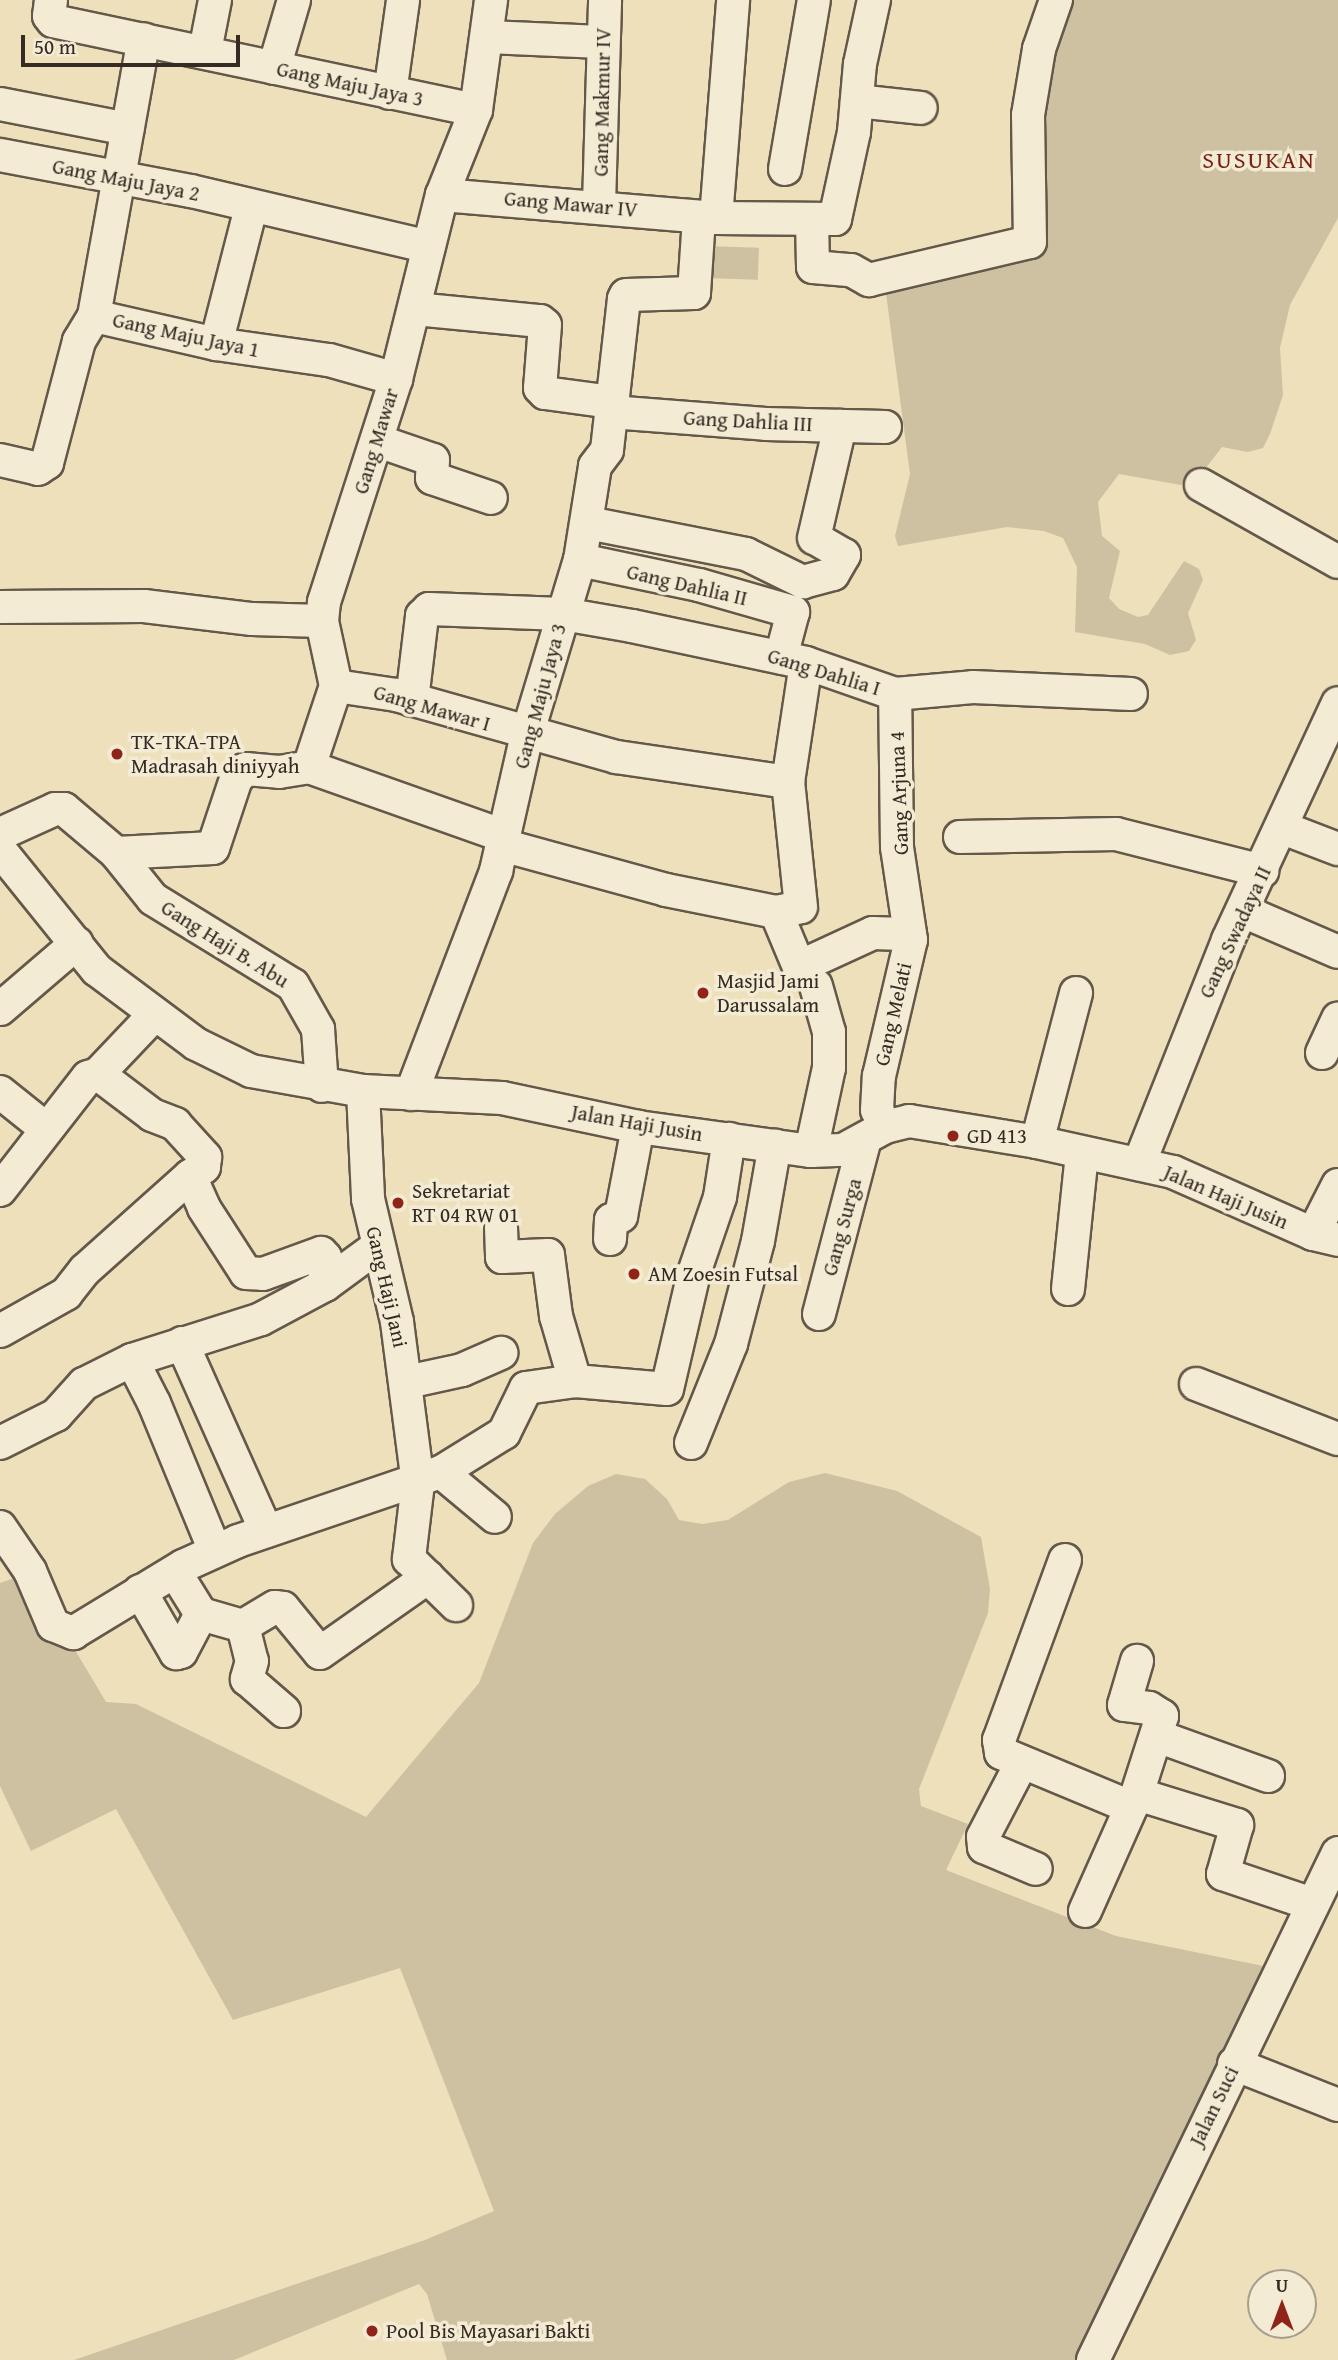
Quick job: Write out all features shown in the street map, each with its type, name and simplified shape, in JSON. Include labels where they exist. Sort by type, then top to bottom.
[{"type":"street","points":[[205,51],[215,0]]},
{"type":"street","points":[[274,68],[294,0]]},
{"type":"street","points":[[390,93],[403,0]]},
{"type":"street","points":[[442,195],[476,110],[491,0]]},
{"type":"street","name":"Gang Makmur IV","points":[[599,205],[605,0]]},
{"type":"street","points":[[708,217],[733,0]]},
{"type":"street","points":[[785,169],[814,0]]},
{"type":"street","points":[[874,0],[857,101],[813,267],[850,270],[869,280],[1022,246],[1032,234],[1028,115],[1039,49],[1056,0]]},
{"type":"street","name":"Gang Maju Jaya 3","points":[[52,10],[144,39],[476,110]]},
{"type":"street","points":[[486,37],[602,42]]},
{"type":"street","points":[[94,316],[144,39]]},
{"type":"street","points":[[857,101],[921,108]]},
{"type":"street","points":[[0,104],[128,130]]},
{"type":"street","name":"Gang Maju Jaya 2","points":[[0,155],[118,180],[191,191],[251,208],[429,247]]},
{"type":"street","name":"Gang Mawar IV","points":[[442,195],[599,205],[708,217],[825,215]]},
{"type":"street","name":"Gang Mawar","points":[[337,686],[322,621],[324,602],[396,379],[442,195]]},
{"type":"street","points":[[216,344],[251,208]]},
{"type":"street","name":"Gang Maju Jaya 3","points":[[411,1094],[503,841],[527,735],[580,561],[595,466],[607,450],[622,304],[631,295],[694,293],[708,217]]},
{"type":"street","name":"Gang Dahlia III","points":[[415,309],[540,321],[545,325],[540,388],[545,393],[612,407],[840,426],[885,427]]},
{"type":"street","name":"Gang Maju Jaya 1","points":[[0,460],[38,469],[47,463],[79,341],[94,316],[216,344],[329,360],[396,379]]},
{"type":"street","points":[[588,523],[738,552],[803,582],[833,574],[844,555],[814,538],[840,426]]},
{"type":"street","points":[[378,440],[433,460],[432,478],[491,498]]},
{"type":"street","points":[[1201,485],[1338,562]]},
{"type":"street","name":"Gang Dahlia II","points":[[580,561],[699,585],[793,612],[794,660]]},
{"type":"street","points":[[0,607],[144,606],[252,619],[322,621]]},
{"type":"street","name":"Gang Dahlia I","points":[[412,700],[424,612],[562,614],[794,660],[895,694],[974,687],[1131,694]]},
{"type":"street","points":[[116,853],[212,848],[236,779],[246,769],[279,772],[309,767],[503,841],[666,890],[776,912],[801,907],[788,782],[794,660]]},
{"type":"street","name":"Gang Mawar I","points":[[337,686],[353,685],[412,700],[527,735],[616,757],[788,782]]},
{"type":"street","points":[[309,767],[337,686]]},
{"type":"street","name":"Gang Arjuna 4","points":[[895,694],[897,847],[910,934]]},
{"type":"street","name":"Gang Swadaya II","points":[[1139,1164],[1243,911],[1338,703]]},
{"type":"street","name":"Gang Haji B. Abu","points":[[3,854],[55,809],[64,809],[116,853],[153,899],[293,985],[318,1029],[322,1086]]},
{"type":"street","points":[[1283,828],[1338,849]]},
{"type":"street","points":[[960,837],[1116,834],[1262,871]]},
{"type":"street","name":"Jalan Haji Jusin","points":[[3,854],[97,970],[155,1015],[229,1064],[322,1086],[363,1091],[502,1098],[638,1127],[811,1151],[843,1150],[875,1133],[909,1121],[1037,1142],[1139,1164],[1200,1183],[1325,1237]]},
{"type":"street","points":[[1243,911],[1338,952]]},
{"type":"street","points":[[776,912],[829,1032],[829,1068],[811,1151]]},
{"type":"street","name":"Gang Melati","points":[[807,977],[873,933],[910,934],[879,1076],[875,1133]]},
{"type":"street","points":[[0,1009],[77,943]]},
{"type":"street","points":[[1037,1142],[1076,993]]},
{"type":"street","points":[[0,1190],[45,1128],[88,1077],[98,1074],[155,1015]]},
{"type":"street","points":[[1322,1052],[1338,1019]]},
{"type":"street","points":[[0,1331],[66,1294],[85,1270],[190,1176],[204,1167],[205,1157],[175,1124],[152,1115],[98,1074]]},
{"type":"street","name":"Gang Haji Jani","points":[[363,1091],[366,1179],[377,1247],[397,1321],[407,1382],[429,1478],[419,1568]]},
{"type":"street","points":[[0,1092],[45,1128]]},
{"type":"street","points":[[610,1239],[611,1220],[621,1216],[638,1127]]},
{"type":"street","name":"Gang Surga","points":[[819,1314],[875,1133]]},
{"type":"street","points":[[0,1527],[30,1571],[49,1619],[60,1631],[79,1632],[140,1591],[215,1551],[266,1531],[429,1478],[504,1433],[526,1388],[575,1381],[667,1389],[694,1273],[720,1197],[729,1139]]},
{"type":"street","points":[[691,1443],[732,1344],[758,1241],[775,1145]]},
{"type":"street","points":[[1068,1289],[1082,1153]]},
{"type":"street","points":[[190,1176],[204,1208],[246,1273],[263,1274],[321,1253],[325,1257],[325,1285]]},
{"type":"street","points":[[1325,1237],[1338,1185]]},
{"type":"street","points":[[500,1227],[502,1257],[548,1255],[556,1316],[575,1381]]},
{"type":"street","points":[[0,1443],[56,1415],[84,1384],[132,1360],[261,1319],[325,1285],[377,1247]]},
{"type":"street","points":[[181,1343],[266,1531]]},
{"type":"street","points":[[407,1382],[462,1370],[500,1353]]},
{"type":"street","points":[[132,1360],[155,1403],[215,1551]]},
{"type":"street","points":[[1196,1384],[1338,1439]]},
{"type":"street","points":[[429,1478],[495,1517]]},
{"type":"street","points":[[1065,1560],[999,1740],[1001,1753],[1021,1764],[1134,1800],[1237,1825],[1223,1874],[1312,1905]]},
{"type":"street","points":[[175,1572],[201,1614],[243,1626],[275,1607],[283,1608],[322,1653],[419,1568],[456,1605]]},
{"type":"street","points":[[140,1591],[176,1653],[181,1652],[201,1614]]},
{"type":"street","points":[[243,1626],[252,1661],[247,1679],[284,1711]]},
{"type":"street","points":[[1085,1911],[1134,1800],[1157,1736],[1161,1713],[1124,1705],[1137,1661]]},
{"type":"street","points":[[1157,1736],[1268,1776]]},
{"type":"street","points":[[1021,1764],[983,1837],[984,1847],[1036,1869]]},
{"type":"street","name":"Jalan Suci","points":[[1093,2360],[1338,1853]]},
{"type":"street","points":[[1234,2064],[1338,2105]]},
{"type":"shaded area","points":[[1068,0],[1338,0],[1338,218],[1290,305],[1280,348],[1283,395],[1270,434],[1263,448],[1248,452],[1222,447],[1202,473],[1181,485],[1119,474],[1098,502],[1102,536],[1120,551],[1109,598],[1119,609],[1138,617],[1148,615],[1184,561],[1199,569],[1203,580],[1188,613],[1196,640],[1189,651],[1170,655],[1145,644],[1075,632],[1077,567],[1063,538],[1044,531],[1007,527],[898,546],[895,536],[910,474],[885,286],[1037,250],[1036,94]]},
{"type":"shaded area","points":[[706,246],[759,248],[758,280],[705,278]]},
{"type":"shaded area","points":[[825,1473],[897,1491],[981,1537],[990,1589],[988,1613],[919,1789],[921,1806],[968,1824],[946,1870],[1116,1936],[1273,1968],[1075,2360],[447,2360],[427,2294],[419,2284],[234,2360],[74,2360],[425,2240],[494,2211],[400,1968],[233,2020],[116,1809],[31,1851],[0,1786],[0,1583],[20,1576],[41,1593],[106,1702],[136,1704],[366,1817],[479,1683],[533,1543],[555,1514],[588,1486],[616,1474],[645,1479],[667,1499],[679,1520],[702,1524],[728,1520],[789,1482]]},
{"type":"place","name":"TK-TKA-TPA Madrasah diniyyah","points":[[117,754]]},
{"type":"place","name":"Masjid Jami Darussalam","points":[[703,993]]},
{"type":"place","name":"GD 413","points":[[953,1136]]},
{"type":"place","name":"Sekretariat RT 04 RW 01","points":[[398,1203]]},
{"type":"place","name":"AM Zoesin Futsal","points":[[634,1274]]},
{"type":"place","name":"Pool Bis Mayasari Bakti","points":[[372,2331]]},
{"type":"district","name":"SUSUKAN","points":[[1259,160]]}]
